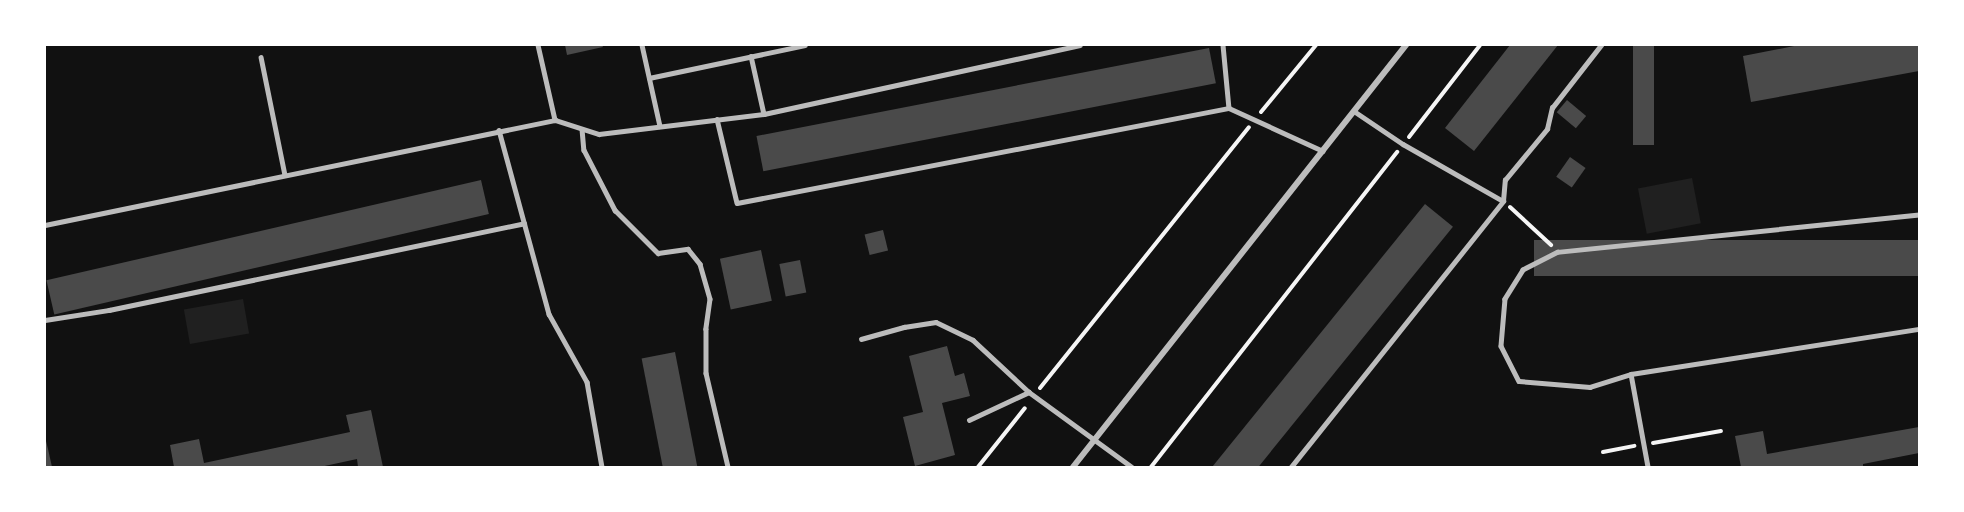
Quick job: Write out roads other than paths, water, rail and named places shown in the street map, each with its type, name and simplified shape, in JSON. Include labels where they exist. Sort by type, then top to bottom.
[{"type":"street","points":[[1073,467],[1406,45]]},
{"type":"lane","points":[[538,45],[555,120]]},
{"type":"lane","points":[[642,45],[660,126]]},
{"type":"lane","points":[[649,78],[805,45]]},
{"type":"lane","points":[[45,225],[555,120],[599,134],[764,114],[1080,45]]},
{"type":"lane","points":[[1223,45],[1229,108]]},
{"type":"lane","points":[[1291,467],[1503,201],[1505,180],[1547,129],[1552,108],[1601,45]]},
{"type":"lane","points":[[751,56],[764,114]]},
{"type":"lane","points":[[261,57],[285,175]]},
{"type":"lane","points":[[717,119],[737,202],[1229,108],[1323,151]]},
{"type":"lane","points":[[1354,111],[1403,144],[1503,201]]},
{"type":"lane","points":[[582,129],[584,150],[615,210],[658,253],[688,249],[700,264],[710,299],[706,329],[706,373],[728,467]]},
{"type":"lane","points":[[499,130],[549,314],[587,382],[602,467]]},
{"type":"lane","points":[[1919,215],[1558,252],[1522,270],[1506,298],[1501,346],[1519,381],[1590,387],[1631,374],[1919,329]]},
{"type":"lane","points":[[45,320],[109,310],[524,223]]},
{"type":"lane","points":[[861,339],[904,327],[936,322],[973,340],[1034,396],[1096,438],[1132,467]]},
{"type":"lane","points":[[1631,374],[1648,467]]},
{"type":"lane","points":[[969,420],[1029,392]]}]
